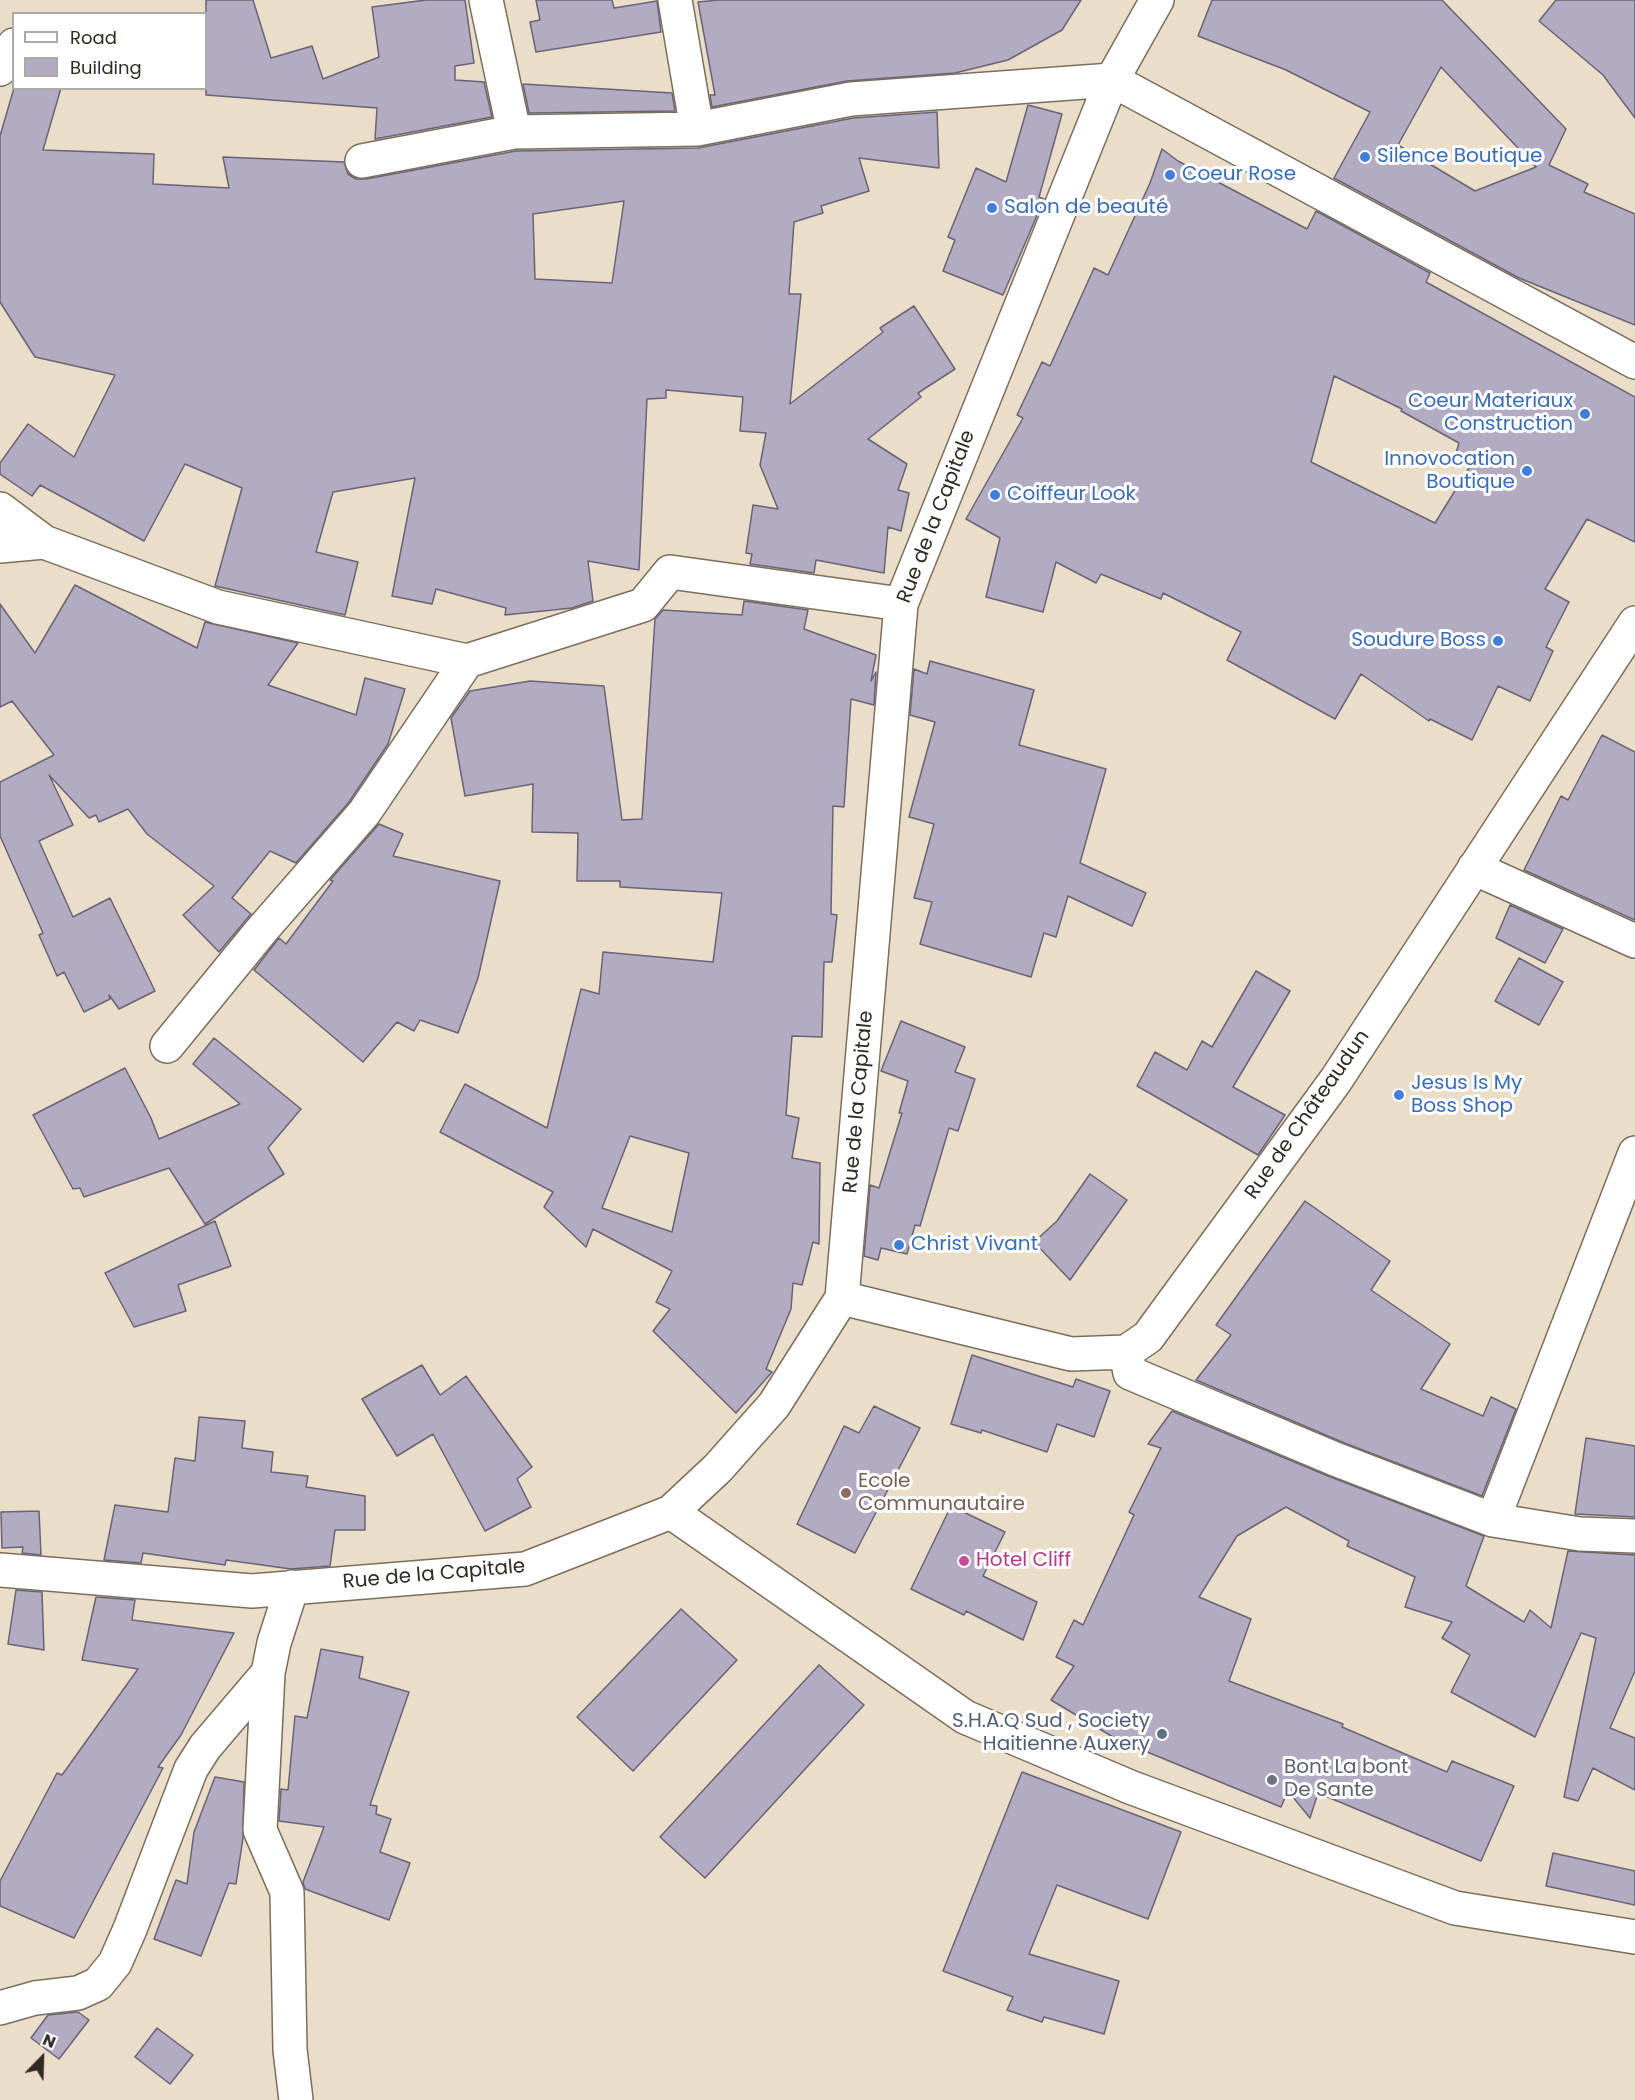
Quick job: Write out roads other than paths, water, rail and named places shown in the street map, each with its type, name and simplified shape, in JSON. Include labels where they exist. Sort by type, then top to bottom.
[{"type":"street","points":[[486,0],[514,132]]},
{"type":"street","points":[[675,0],[697,129]]},
{"type":"street","name":"Rue de la Capitale","points":[[0,1570],[252,1591],[525,1569],[671,1512],[718,1468],[774,1405],[842,1298],[901,604],[1112,80],[1157,0]]},
{"type":"street","points":[[0,69],[12,48]]},
{"type":"street","points":[[362,161],[514,132],[697,129],[851,99],[1112,80],[1635,362]]},
{"type":"street","points":[[0,509],[44,542],[218,607],[467,661],[643,605],[670,572],[901,604]]},
{"type":"street","points":[[0,546],[44,542]]},
{"type":"street","name":"Rue de Châteaudun","points":[[1126,1352],[1148,1337],[1329,1089],[1635,623]]},
{"type":"street","points":[[166,1046],[261,931],[364,813],[467,661]]},
{"type":"street","points":[[1474,868],[1635,941]]},
{"type":"street","points":[[1493,1520],[1635,1153]]},
{"type":"street","points":[[842,1298],[1071,1354],[1126,1352],[1130,1373],[1335,1459],[1493,1520],[1580,1534],[1635,1536]]},
{"type":"street","points":[[671,1512],[965,1717],[1130,1787],[1455,1908],[1635,1937]]},
{"type":"street","points":[[292,1587],[274,1643],[268,1673],[260,1830],[287,1892],[290,2050],[296,2100]]},
{"type":"street","points":[[0,2007],[35,1998],[78,1993],[98,1984],[115,1963],[191,1769],[205,1747],[268,1673]]},
{"type":"place","name":"Silence Boutique","points":[[1365,157]]},
{"type":"place","name":"Coeur Rose","points":[[1170,175]]},
{"type":"place","name":"Salon de beauté","points":[[992,208]]},
{"type":"place","name":"Coeur Materiaux Construction","points":[[1585,414]]},
{"type":"place","name":"Innovocation Boutique","points":[[1527,471]]},
{"type":"place","name":"Coiffeur Look","points":[[995,495]]},
{"type":"place","name":"Soudure Boss","points":[[1498,641]]},
{"type":"place","name":"Jesus Is My Boss Shop","points":[[1399,1095]]},
{"type":"place","name":"Christ Vivant","points":[[899,1245]]},
{"type":"place","name":"Ecole Communautaire","points":[[846,1493]]},
{"type":"place","name":"Hotel Cliff","points":[[964,1561]]},
{"type":"place","name":"S.H.A.Q Sud , Society Haitienne Auxery","points":[[1162,1734]]},
{"type":"place","name":"Bont La bont De Sante","points":[[1272,1780]]}]
